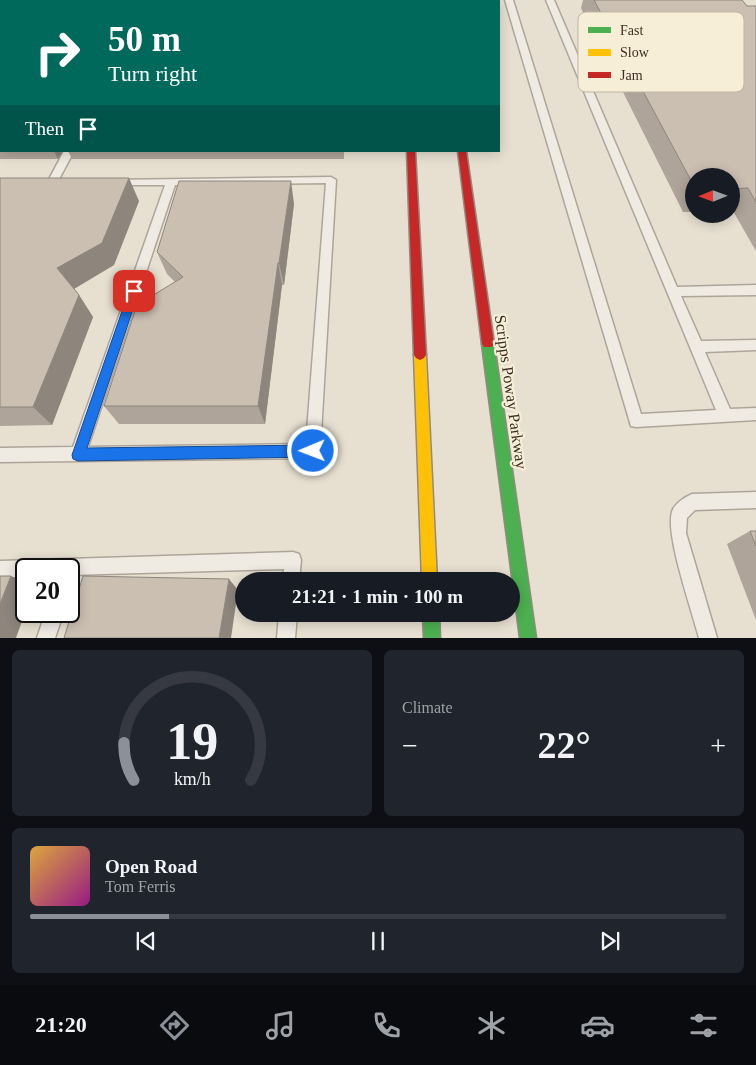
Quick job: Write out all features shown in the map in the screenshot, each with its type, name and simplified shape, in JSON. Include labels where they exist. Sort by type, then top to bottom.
[{"type":"main road","points":[[411,152],[430,572]]},
{"type":"main road","name":"Scripps Poway Parkway","points":[[462,152],[528,638]]},
{"type":"main road","points":[[431,622],[432,638]]},
{"type":"lane","points":[[509,0],[636,420],[725,414],[756,414]]},
{"type":"lane","points":[[550,0],[578,66]]},
{"type":"lane","points":[[589,92],[725,414]]},
{"type":"lane","points":[[53,183],[68,152]]},
{"type":"lane","points":[[0,456],[313,451],[331,180],[102,182]]},
{"type":"lane","points":[[78,455],[171,181]]},
{"type":"lane","points":[[673,292],[756,290]]},
{"type":"lane","points":[[696,347],[756,345]]},
{"type":"lane","points":[[708,638],[678,533],[679,514],[692,502],[756,500]]},
{"type":"lane","points":[[80,568],[293,560],[292,572]]},
{"type":"lane","points":[[0,568],[15,568]]},
{"type":"lane","points":[[286,638],[287,622]]},
{"type":"lane","points":[[46,638],[50,623]]},
{"type":"building","points":[[594,0],[742,0],[747,6],[756,6],[756,202],[748,188],[740,188],[740,168],[685,169],[643,92],[744,92],[744,12],[600,12]]},
{"type":"building","points":[[0,178],[129,178],[102,243],[57,268],[79,295],[33,407],[0,407]]},
{"type":"building","points":[[179,181],[291,181],[258,406],[104,406],[137,305],[183,277],[157,252]]},
{"type":"building","points":[[750,531],[756,531],[756,546]]},
{"type":"building","points":[[0,576],[11,576],[0,604]]},
{"type":"building","points":[[83,576],[229,579],[219,638],[64,638],[69,623],[80,623],[80,586]]},
{"type":"traffic: fast","points":[[488,344],[528,638]]},
{"type":"traffic: fast","points":[[431,622],[432,638]]},
{"type":"traffic: slow","points":[[420,355],[430,572]]},
{"type":"traffic: jam","points":[[411,152],[420,355]]},
{"type":"traffic: jam","points":[[462,152],[488,344]]},
{"type":"route","points":[[134,291],[78,455],[313,451]]}]
